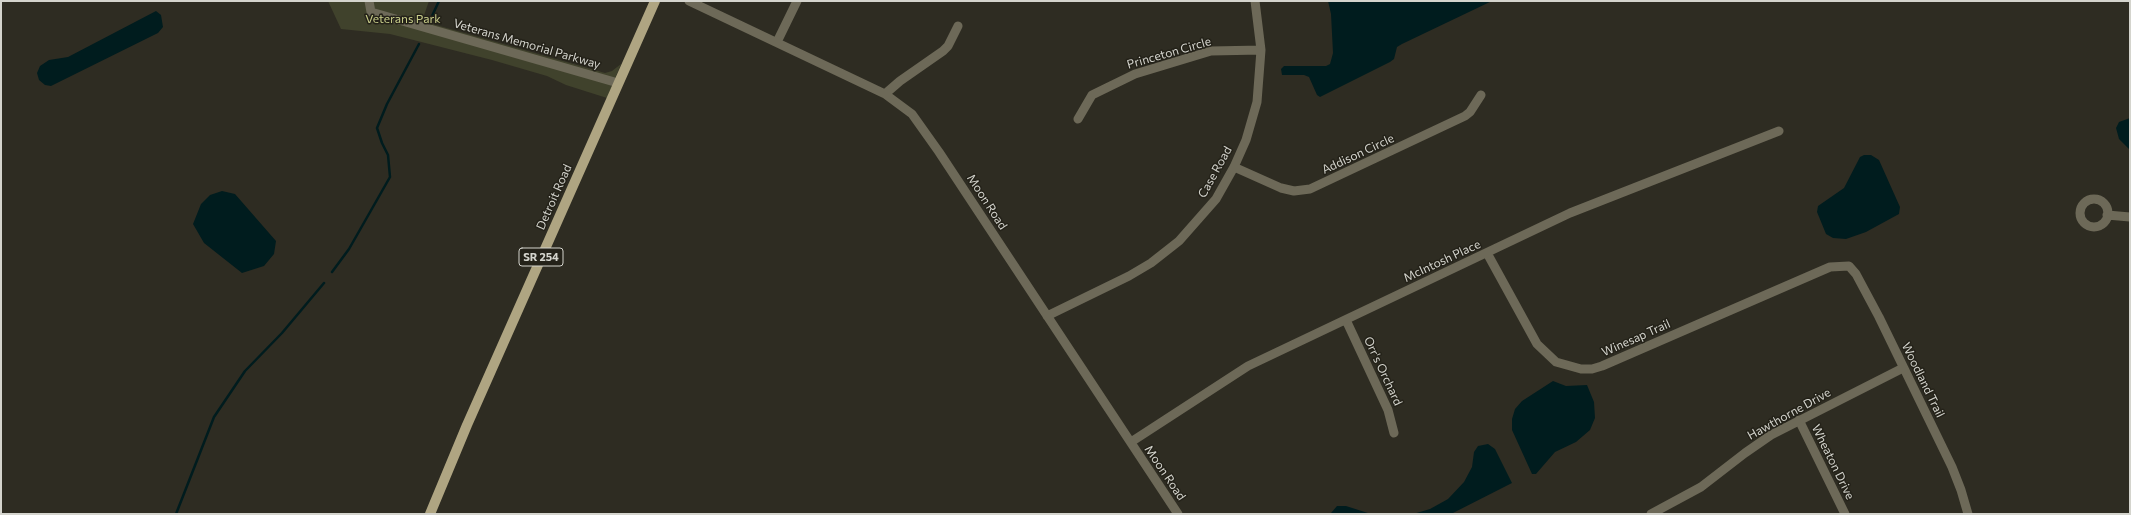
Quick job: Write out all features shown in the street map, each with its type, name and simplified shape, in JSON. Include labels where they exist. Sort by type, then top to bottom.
[{"type":"main road","name":"Detroit Road","points":[[430,514],[473,411],[655,1]]},
{"type":"street","name":"Veterans Memorial Parkway","points":[[369,1],[371,12],[618,83]]},
{"type":"street","name":"Moon Road","points":[[689,1],[885,94],[902,106],[917,120],[1178,514]]},
{"type":"street","points":[[777,42],[797,1]]},
{"type":"street","name":"Case Road","points":[[1047,316],[1129,276],[1170,248],[1209,208],[1224,186],[1234,168],[1248,132],[1257,102],[1261,50],[1255,1]]},
{"type":"street","points":[[885,94],[900,81],[943,51],[948,46],[958,26]]},
{"type":"street","name":"Princeton Circle","points":[[1078,119],[1092,95],[1135,74],[1211,51],[1261,50]]},
{"type":"street","name":"Addison Circle","points":[[1234,168],[1281,188],[1294,191],[1310,189],[1465,116],[1470,112],[1481,95]]},
{"type":"street","name":"McIntosh Place","points":[[1131,442],[1241,369],[1575,211],[1779,131]]},
{"type":"street","points":[[2108,215],[2130,217]]},
{"type":"street","name":"Winesap Trail","points":[[1487,253],[1537,344],[1556,362],[1569,367],[1587,370],[1602,366],[1830,266],[1844,265]]},
{"type":"street","name":"Woodland Trail","points":[[1844,265],[1851,268],[1858,278],[1903,368],[1952,467],[1968,514]]},
{"type":"street","name":"Orr's Orchard","points":[[1346,320],[1388,410],[1394,433]]},
{"type":"street","name":"Hawthorne Drive","points":[[1651,514],[1697,490],[1759,443],[1799,420],[1903,368]]},
{"type":"street","name":"Wheaton Drive","points":[[1799,420],[1845,514]]},
{"type":"green space","name":"Veterans Park","points":[[328,1],[429,1],[422,21],[605,73],[612,71],[621,64],[607,98],[566,85],[547,76],[492,60],[390,34],[341,29]]},
{"type":"water","points":[[1328,1],[1492,1],[1402,44],[1397,47],[1394,59],[1390,62],[1320,97],[1317,95],[1309,77],[1304,75],[1282,75],[1281,69],[1284,66],[1326,66],[1330,64],[1333,53],[1331,14]]},
{"type":"water","points":[[156,11],[161,15],[163,27],[158,33],[51,86],[45,85],[39,80],[37,73],[40,66],[49,60],[68,57]]},
{"type":"water","points":[[2130,118],[2130,150],[2119,139],[2116,128],[2119,122]]},
{"type":"water","points":[[1864,155],[1871,155],[1879,160],[1900,207],[1899,214],[1866,232],[1846,239],[1833,238],[1826,234],[1817,212],[1818,206],[1844,188],[1860,157]]},
{"type":"water","points":[[222,191],[235,194],[276,241],[274,254],[264,266],[242,273],[204,243],[193,224],[201,204],[210,195]]},
{"type":"water","points":[[1553,381],[1566,386],[1587,385],[1594,402],[1595,418],[1590,430],[1576,442],[1555,452],[1536,474],[1532,474],[1512,430],[1512,419],[1515,409],[1522,401]]},
{"type":"water","points":[[1488,444],[1495,449],[1512,483],[1451,514],[1413,514],[1430,509],[1448,499],[1464,482],[1472,467],[1474,452],[1478,446]]},
{"type":"water","points":[[1337,506],[1346,506],[1371,514],[1332,514],[1331,513]]},
{"type":"waterway","points":[[432,16],[439,1]]},
{"type":"waterway","points":[[332,272],[349,249],[390,177],[388,155],[377,128],[387,104],[419,44]]},
{"type":"waterway","points":[[176,514],[214,417],[245,371],[282,333],[324,283]]}]
